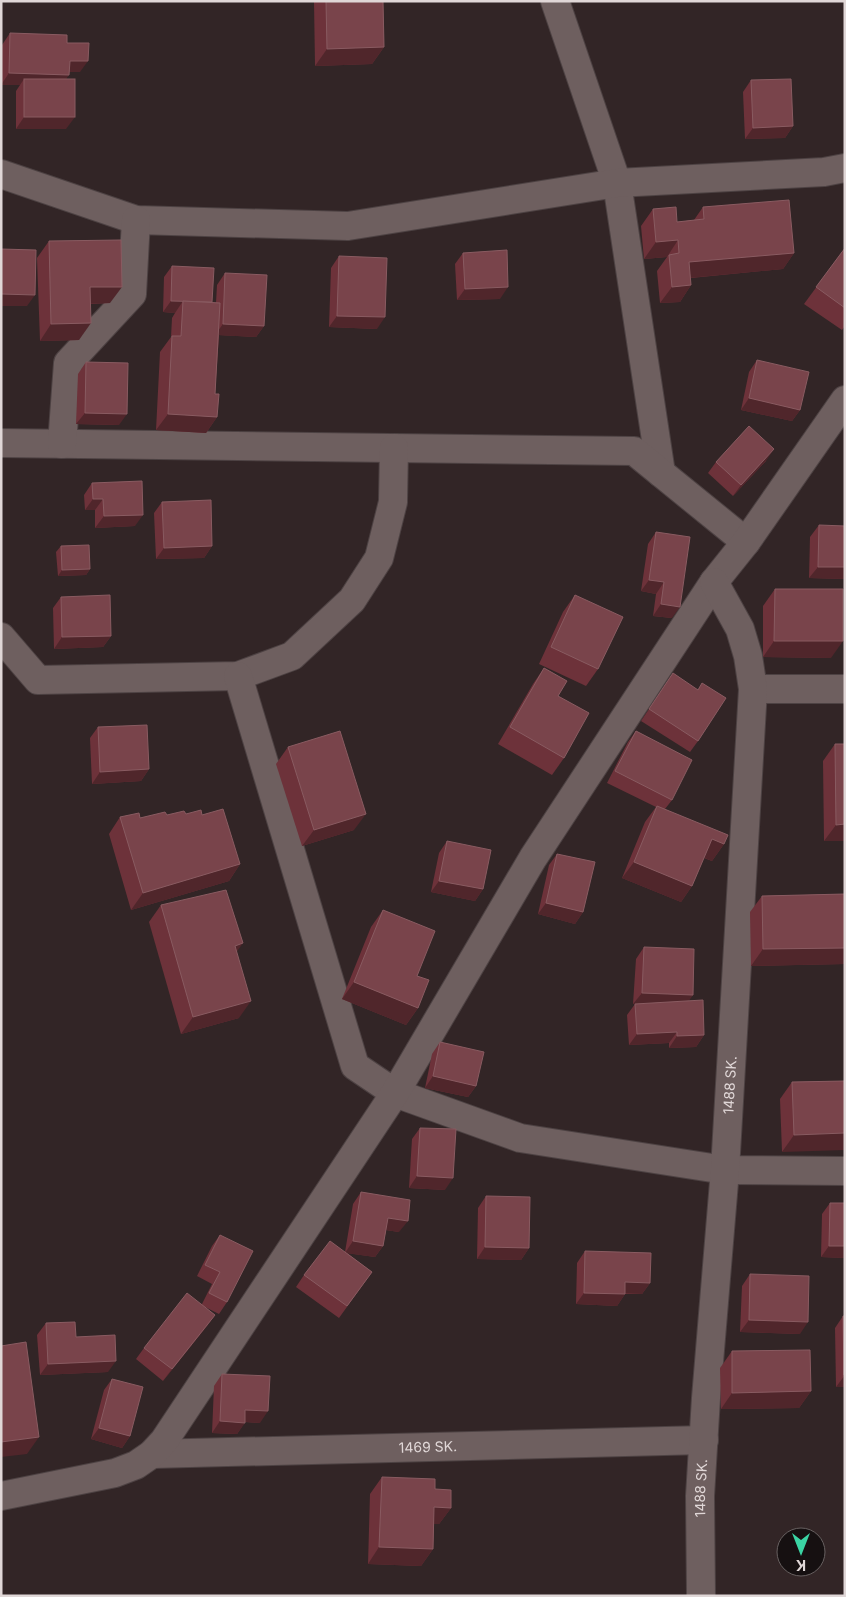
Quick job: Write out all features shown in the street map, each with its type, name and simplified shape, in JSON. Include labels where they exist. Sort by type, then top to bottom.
[{"type":"street","points":[[555,1],[616,183],[661,473]]},
{"type":"street","points":[[1,174],[136,220],[348,226],[616,183],[838,172]]},
{"type":"street","points":[[62,444],[68,363],[132,294],[136,220]]},
{"type":"street","points":[[1,1496],[115,1474],[136,1465],[152,1454],[164,1441],[395,1093],[533,858],[714,582],[746,542],[845,400]]},
{"type":"street","points":[[1,443],[634,451],[746,542]]},
{"type":"street","points":[[1,637],[38,680],[238,676],[292,656],[352,600],[379,558],[393,502],[394,448]]},
{"type":"street","name":"1488 SK.","points":[[701,1596],[700,1496],[706,1398],[725,1170],[752,689],[748,656],[740,629],[714,582]]},
{"type":"street","points":[[238,676],[355,1066],[395,1093],[520,1138],[725,1170],[845,1171]]},
{"type":"street","points":[[752,689],[845,688]]},
{"type":"street","name":"1469 SK.","points":[[152,1454],[704,1440]]},
{"type":"building","points":[[326,1],[383,1],[384,47],[327,49]]},
{"type":"building","points":[[10,33],[67,35],[67,43],[89,43],[88,61],[70,61],[69,75],[9,73]]},
{"type":"building","points":[[24,79],[75,79],[75,117],[24,117]]},
{"type":"building","points":[[791,79],[793,126],[753,128],[751,80]]},
{"type":"building","points":[[789,200],[794,253],[689,262],[691,285],[672,287],[669,255],[679,253],[678,240],[656,242],[653,209],[676,207],[677,222],[704,219],[703,207]]},
{"type":"building","points":[[121,240],[122,287],[90,287],[91,323],[51,324],[49,241]]},
{"type":"building","points":[[845,248],[845,308],[816,287]]},
{"type":"building","points":[[1,249],[36,250],[35,295],[1,294]]},
{"type":"building","points":[[507,250],[508,287],[465,289],[463,253]]},
{"type":"building","points":[[339,256],[387,258],[385,317],[337,316]]},
{"type":"building","points":[[172,266],[214,268],[212,302],[171,301]]},
{"type":"building","points":[[225,273],[267,275],[264,326],[223,324]]},
{"type":"building","points":[[183,301],[220,303],[215,394],[219,394],[217,417],[168,414],[172,336],[181,336]]},
{"type":"building","points":[[757,360],[809,372],[800,410],[749,398]]},
{"type":"building","points":[[86,362],[128,363],[127,414],[85,413]]},
{"type":"building","points":[[749,426],[774,449],[741,485],[716,462]]},
{"type":"building","points":[[142,481],[143,515],[104,516],[103,499],[93,499],[92,483]]},
{"type":"building","points":[[211,500],[212,546],[164,548],[162,502]]},
{"type":"building","points":[[819,525],[845,526],[845,567],[818,567]]},
{"type":"building","points":[[656,532],[690,537],[680,607],[661,604],[664,582],[649,580]]},
{"type":"building","points":[[89,545],[90,569],[62,570],[61,546]]},
{"type":"building","points":[[775,589],[843,589],[843,641],[774,641]]},
{"type":"building","points":[[110,595],[111,636],[62,637],[61,597]]},
{"type":"building","points":[[575,595],[623,617],[598,669],[551,647]]},
{"type":"building","points":[[544,668],[567,681],[558,696],[589,713],[564,758],[510,727]]},
{"type":"building","points":[[673,673],[698,690],[702,683],[726,698],[698,741],[649,709]]},
{"type":"building","points":[[147,725],[149,769],[100,772],[98,727]]},
{"type":"building","points":[[340,731],[366,814],[314,830],[288,747]]},
{"type":"building","points":[[636,731],[692,760],[672,800],[615,771]]},
{"type":"building","points":[[835,744],[845,744],[845,824],[836,825]]},
{"type":"building","points":[[657,806],[728,835],[724,844],[712,839],[692,886],[634,862]]},
{"type":"building","points":[[223,809],[240,864],[143,893],[120,817],[139,813],[140,818],[165,812],[167,815],[184,811],[186,814],[201,810],[202,815]]},
{"type":"building","points":[[447,841],[491,850],[483,889],[439,881]]},
{"type":"building","points":[[557,854],[595,862],[583,912],[546,903]]},
{"type":"building","points":[[226,890],[243,943],[235,946],[251,1001],[193,1017],[161,905]]},
{"type":"building","points":[[845,894],[845,948],[763,949],[762,896]]},
{"type":"building","points":[[383,910],[435,931],[417,976],[429,980],[418,1008],[354,982]]},
{"type":"building","points":[[644,947],[694,949],[693,995],[642,993]]},
{"type":"building","points":[[703,1000],[704,1035],[677,1036],[677,1032],[637,1034],[635,1004]]},
{"type":"building","points":[[440,1042],[484,1052],[476,1086],[433,1076]]},
{"type":"building","points":[[845,1081],[845,1133],[794,1135],[792,1082]]},
{"type":"building","points":[[420,1128],[456,1129],[453,1178],[417,1176]]},
{"type":"building","points":[[361,1192],[410,1200],[408,1221],[388,1218],[383,1246],[353,1241]]},
{"type":"building","points":[[486,1196],[530,1197],[529,1248],[485,1247]]},
{"type":"building","points":[[830,1203],[845,1203],[845,1246],[829,1246]]},
{"type":"building","points":[[220,1235],[253,1251],[227,1302],[209,1293],[220,1272],[205,1265]]},
{"type":"building","points":[[330,1241],[372,1272],[347,1306],[304,1275]]},
{"type":"building","points":[[585,1251],[651,1253],[650,1283],[625,1282],[625,1294],[584,1293]]},
{"type":"building","points":[[750,1274],[809,1276],[808,1322],[749,1320]]},
{"type":"building","points":[[187,1293],[215,1315],[172,1369],[144,1348]]},
{"type":"building","points":[[843,1316],[845,1316],[844,1375]]},
{"type":"building","points":[[75,1322],[76,1337],[115,1335],[116,1361],[48,1364],[46,1323]]},
{"type":"building","points":[[26,1342],[39,1437],[1,1442],[1,1346]]},
{"type":"building","points":[[810,1350],[811,1391],[732,1393],[732,1351]]},
{"type":"building","points":[[222,1374],[270,1376],[268,1411],[245,1410],[245,1423],[220,1421]]},
{"type":"building","points":[[112,1379],[143,1387],[130,1436],[99,1428]]},
{"type":"building","points":[[382,1477],[435,1479],[435,1489],[451,1490],[451,1508],[434,1507],[433,1549],[379,1547]]}]
